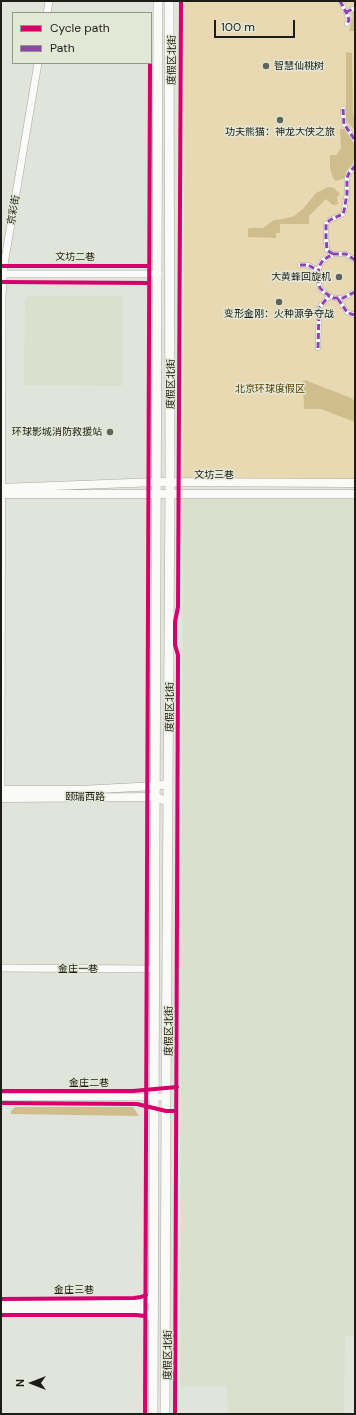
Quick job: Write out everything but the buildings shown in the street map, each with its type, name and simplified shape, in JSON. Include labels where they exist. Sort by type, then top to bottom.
[{"type":"main road","name":"度假区北街","points":[[154,1414],[158,1]]},
{"type":"main road","name":"度假区北街","points":[[165,1414],[170,482],[169,1]]},
{"type":"main road","name":"文坊三巷","points":[[2,491],[157,482],[355,483]]},
{"type":"main road","name":"文坊三巷","points":[[2,491],[157,494],[355,494]]},
{"type":"main road","name":"颐瑞西路","points":[[1,790],[80,790],[168,784]]},
{"type":"main road","name":"颐瑞西路","points":[[1,798],[156,797],[168,802]]},
{"type":"main road","points":[[155,1071],[158,1074],[162,1074],[166,1071]]},
{"type":"main road","points":[[155,1124],[162,1122],[166,1125]]},
{"type":"main road","name":"金庄三巷","points":[[1,1304],[141,1304],[154,1295]]},
{"type":"main road","name":"金庄三巷","points":[[1,1310],[141,1310],[154,1318]]},
{"type":"street","points":[[47,12],[49,1]]},
{"type":"street","points":[[340,1],[349,20],[347,24]]},
{"type":"street","points":[[346,12],[355,8]]},
{"type":"street","name":"京彩街","points":[[1,790],[2,274],[38,64]]},
{"type":"street","points":[[343,109],[344,124],[355,140]]},
{"type":"street","points":[[333,254],[327,250],[326,224],[330,220],[343,214],[347,194],[347,178],[349,172],[355,166]]},
{"type":"street","points":[[355,260],[346,254],[333,254],[323,260],[318,270],[318,282],[320,288],[328,296],[338,299],[348,297],[355,292]]},
{"type":"street","points":[[300,265],[308,265],[318,270]]},
{"type":"street","name":"文坊二巷","points":[[2,274],[158,274]]},
{"type":"street","points":[[318,348],[319,308],[328,296]]},
{"type":"street","points":[[338,299],[347,312],[355,315]]},
{"type":"street","points":[[1,798],[1,803]]},
{"type":"street","name":"金庄一巷","points":[[1,968],[156,969]]},
{"type":"street","name":"金庄二巷","points":[[1,1097],[166,1097]]},
{"type":"shaded area","points":[[355,11],[355,31],[349,31],[353,17],[352,13]]},
{"type":"shaded area","points":[[346,52],[352,53],[353,114],[355,120],[355,131],[346,120]]},
{"type":"shaded area","points":[[340,129],[344,129],[354,144],[355,155],[353,163],[346,171],[345,178],[336,181],[333,178],[330,168],[330,155],[336,155],[341,148]]},
{"type":"shaded area","points":[[328,187],[334,188],[340,194],[337,197],[338,204],[333,205],[326,199],[309,216],[309,224],[280,224],[280,233],[276,233],[276,238],[248,237],[248,229],[263,228],[274,220],[294,216],[303,209],[316,193]]},
{"type":"shaded area","points":[[29,296],[122,296],[122,386],[24,385],[25,300]]},
{"type":"shaded area","points":[[305,380],[351,398],[355,401],[355,422],[321,409],[304,409],[303,381]]},
{"type":"shaded area","points":[[183,499],[355,499],[355,1336],[345,1336],[344,1414],[228,1414],[227,1386],[180,1387]]},
{"type":"shaded area","points":[[15,1107],[133,1107],[139,1116],[11,1114],[11,1111]]},
{"type":"green space","name":"北京环球度假区","points":[[185,1],[355,1],[355,480],[183,480]]},
{"type":"marked path","points":[[340,1],[349,20],[347,24]]},
{"type":"marked path","points":[[346,12],[355,8]]},
{"type":"marked path","points":[[343,109],[344,124],[355,140]]},
{"type":"marked path","points":[[333,254],[327,250],[326,224],[330,220],[343,214],[347,194],[347,178],[355,166]]},
{"type":"marked path","points":[[355,260],[346,254],[333,254],[323,260],[317,276],[320,288],[333,298],[343,298],[355,292]]},
{"type":"marked path","points":[[300,265],[308,265],[317,270]]},
{"type":"marked path","points":[[318,348],[319,308],[329,296]]},
{"type":"marked path","points":[[338,299],[347,312],[355,315]]},
{"type":"cycle path","points":[[175,1414],[178,655],[175,645],[175,622],[178,607],[181,1]]},
{"type":"cycle path","points":[[145,1414],[150,64]]},
{"type":"cycle path","points":[[1,266],[149,266]]},
{"type":"cycle path","points":[[1,282],[149,283]]},
{"type":"cycle path","points":[[1,1091],[133,1091],[177,1087]]},
{"type":"cycle path","points":[[1,1103],[137,1104],[166,1111],[176,1111]]},
{"type":"cycle path","points":[[1,1299],[134,1298],[146,1295]]},
{"type":"cycle path","points":[[1,1315],[145,1316]]},
{"type":"place","name":"智慧仙桃树","points":[[266,66]]},
{"type":"place","name":"功夫熊猫：神龙大侠之旅","points":[[280,120]]},
{"type":"place","name":"大黄蜂回旋机","points":[[339,277]]},
{"type":"place","name":"变形金刚：火种源争夺战","points":[[279,302]]},
{"type":"place","name":"环球影城消防救援站","points":[[110,432]]}]
